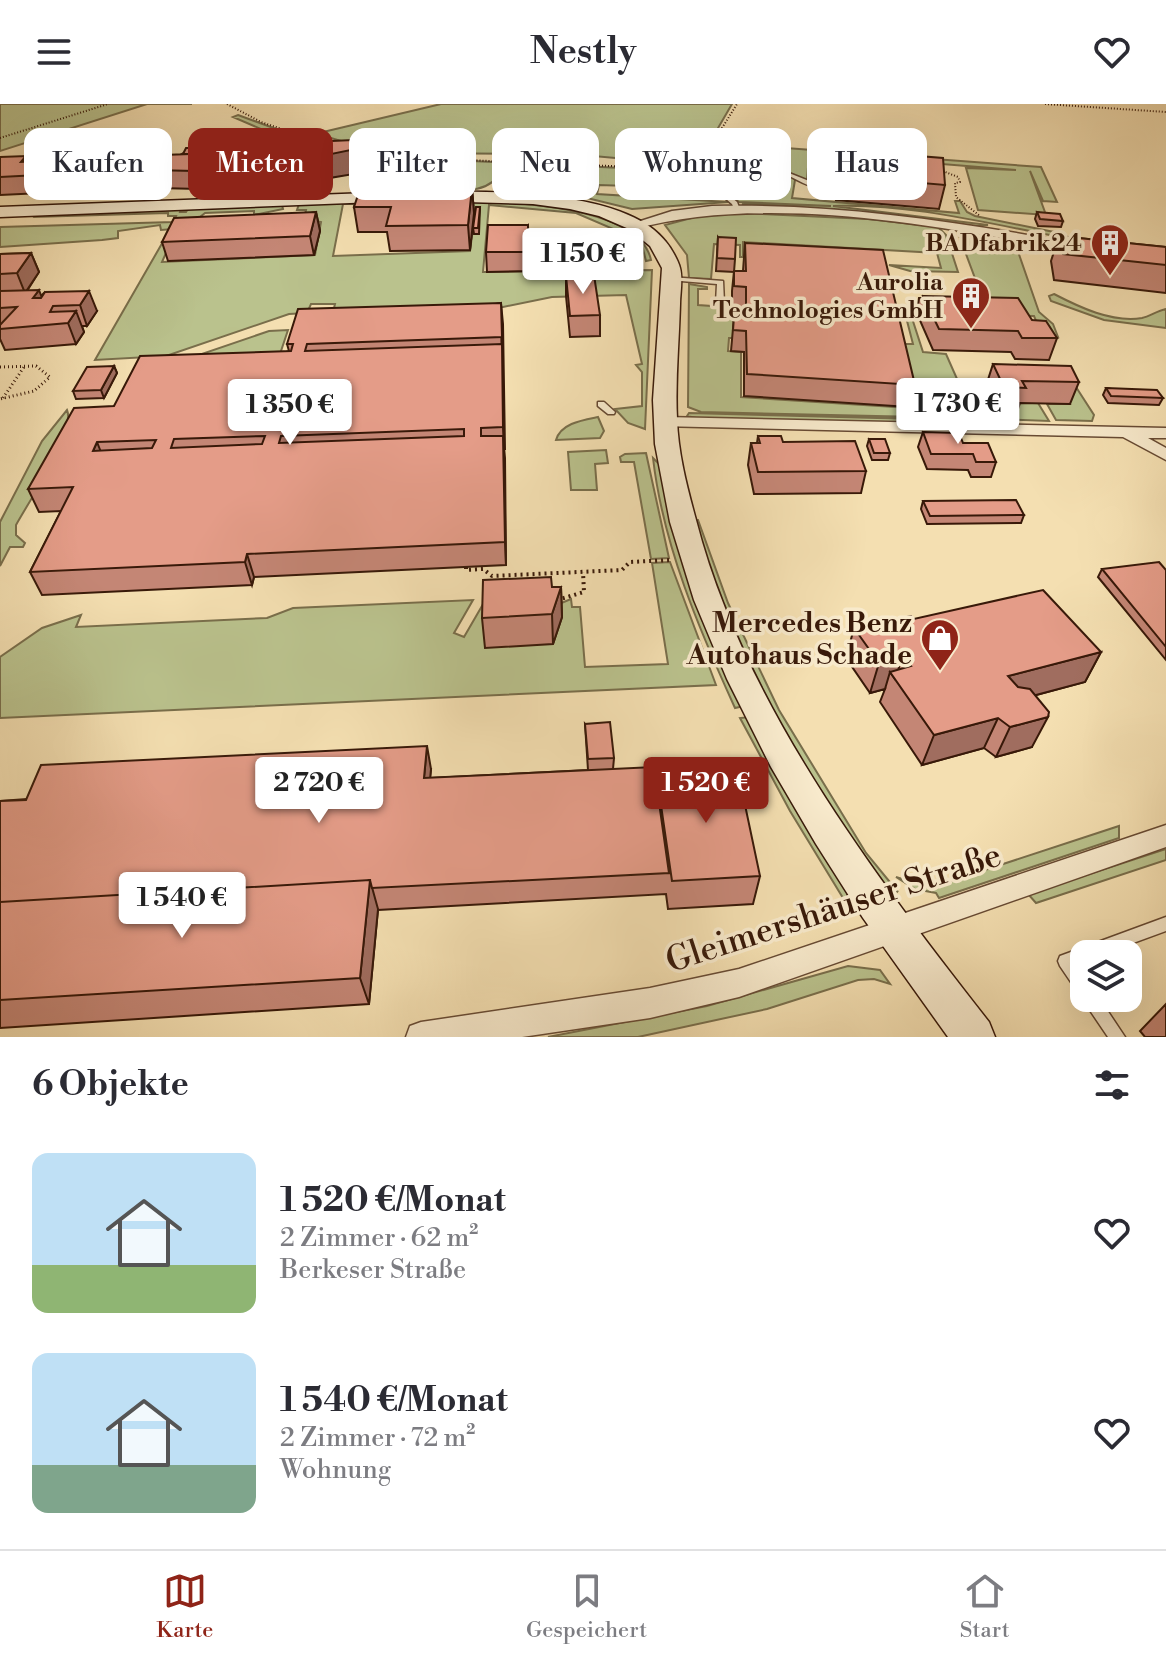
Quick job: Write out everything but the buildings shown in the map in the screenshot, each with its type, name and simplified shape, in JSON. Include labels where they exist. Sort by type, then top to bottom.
[{"type":"main road","points":[[0,212],[413,197],[568,204],[597,210],[634,225],[663,247],[671,268],[665,422],[680,515],[704,592],[722,633],[804,789],[895,929],[974,1037]]},
{"type":"street","points":[[634,225],[680,213],[737,210],[909,220],[1101,252]]},
{"type":"street","points":[[665,422],[1166,433]]},
{"type":"street","points":[[1125,432],[1166,455]]},
{"type":"street","name":"Gleimershäuser Straße","points":[[421,1037],[650,1003],[739,983],[1166,836]]},
{"type":"lane","points":[[731,200],[737,210]]},
{"type":"lane","points":[[671,279],[721,282],[720,303]]},
{"type":"lane","points":[[601,404],[611,412]]},
{"type":"lane","points":[[1122,940],[1166,924]]},
{"type":"lane","points":[[1100,1012],[1117,1037]]},
{"type":"path","points":[[0,138],[108,104]]},
{"type":"path","points":[[227,104],[279,128]]},
{"type":"path","points":[[723,128],[737,104]]},
{"type":"path","points":[[1045,104],[1166,112]]},
{"type":"path","points":[[347,150],[492,161]]},
{"type":"path","points":[[928,169],[956,174],[960,182],[955,183],[956,197],[971,212],[986,217]]},
{"type":"path","points":[[2,398],[25,366]]},
{"type":"path","points":[[0,367],[41,368],[50,377],[45,385],[31,393],[2,398]]},
{"type":"path","points":[[492,576],[622,570],[630,562],[673,560]]},
{"type":"path","points":[[466,567],[466,570],[483,569],[508,586]]},
{"type":"path","points":[[551,602],[584,592],[583,572]]},
{"type":"green space","points":[[0,104],[147,104],[72,128],[24,128],[24,143],[0,151]]},
{"type":"green space","points":[[441,104],[732,104],[718,128],[615,128],[615,158],[599,157],[599,128],[492,128],[492,154],[476,153],[476,128],[349,128],[349,143],[333,139],[333,130]]},
{"type":"green space","points":[[238,115],[274,128],[259,128],[233,117]]},
{"type":"green space","points":[[333,146],[349,150],[349,157],[333,155]]},
{"type":"green space","points":[[791,148],[807,150],[807,180],[795,180],[792,198],[959,213],[955,201],[960,201],[967,212],[975,216],[1054,232],[1065,238],[891,208],[833,206],[988,225],[742,204],[831,206],[736,200],[791,200]]},
{"type":"green space","points":[[927,159],[1041,167],[1057,202],[1043,201],[1030,171],[1046,215],[978,210],[966,168],[1016,170],[927,163]]},
{"type":"green space","points":[[476,161],[492,162],[492,182],[476,189]]},
{"type":"green space","points":[[599,167],[615,168],[615,186],[599,185]]},
{"type":"green space","points":[[599,194],[615,195],[615,200],[728,202],[632,209],[595,200],[599,200]]},
{"type":"green space","points":[[433,200],[556,208],[589,215],[618,225],[640,240],[651,260],[646,261],[642,245],[632,237],[576,213],[489,205],[483,272],[652,270],[645,429],[628,423],[615,409],[642,406],[642,372],[636,365],[642,364],[626,295],[552,297],[503,307],[333,312],[335,304],[311,304],[307,313],[289,314],[166,356],[95,360],[168,233],[173,237],[162,262],[315,255],[321,222],[304,219],[306,210],[297,210],[299,204],[368,201],[383,207],[354,208],[354,204],[343,204],[333,256],[470,251],[475,213]]},
{"type":"green space","points":[[282,205],[283,209],[254,215],[254,211],[205,213],[186,228],[161,230],[160,225],[118,231],[118,238],[0,247],[0,227],[173,222],[176,216],[168,216],[168,213],[35,217],[37,215],[181,209],[180,212],[186,212],[188,209]]},
{"type":"green space","points":[[742,213],[868,219],[938,227],[946,235],[958,272],[910,271],[889,265],[941,268],[937,253],[743,242],[743,257],[740,257],[740,245],[714,244],[711,279],[689,278],[687,255],[665,225],[699,216]]},
{"type":"green space","points":[[957,230],[1014,240],[1039,312],[1053,324],[1058,337],[1042,335],[1034,316],[911,315],[923,352],[946,354],[969,406],[967,418],[701,412],[688,407],[689,284],[707,287],[698,289],[698,305],[740,308],[740,338],[729,338],[728,351],[741,352],[741,397],[909,408],[898,360],[905,344],[913,344],[906,317],[899,314],[988,313]]},
{"type":"green space","points":[[1054,294],[1085,309],[1119,318],[1142,318],[1166,309],[1166,328],[1104,320],[1051,301],[1049,296]]},
{"type":"green space","points":[[288,330],[278,360],[152,371],[269,331]]},
{"type":"green space","points":[[1076,387],[1094,415],[1092,421],[1056,420],[1047,404],[1070,404],[1064,393]]},
{"type":"green space","points":[[978,395],[991,396],[1001,409],[1017,409],[1015,403],[1038,403],[1049,421],[994,419],[985,411],[993,411],[989,402],[980,401]]},
{"type":"green space","points":[[67,410],[65,434],[58,450],[16,525],[16,535],[25,543],[23,547],[10,547],[0,566],[0,522],[42,441]]},
{"type":"green space","points":[[689,413],[954,420],[955,424],[701,419],[687,416]]},
{"type":"green space","points":[[598,417],[604,431],[600,438],[556,440],[568,426]]},
{"type":"green space","points":[[606,450],[608,463],[595,464],[597,490],[571,490],[568,452]]},
{"type":"green space","points":[[646,453],[669,558],[651,559],[634,462],[621,462],[620,457],[625,454]]},
{"type":"green space","points":[[653,458],[661,466],[744,706],[735,708],[684,586],[665,523]]},
{"type":"green space","points":[[691,520],[698,520],[728,603],[779,710],[866,853],[898,892],[885,885],[822,801],[734,638]]},
{"type":"green space","points":[[670,562],[716,685],[0,718],[0,657],[42,628],[81,615],[76,627],[267,618],[293,608],[473,600],[454,633],[464,637],[493,587],[552,607],[571,599],[572,607],[580,607],[585,667],[668,664],[652,563]]},
{"type":"green space","points":[[750,717],[847,888],[847,898],[843,898],[790,811],[740,718]]},
{"type":"green space","points":[[1119,826],[1119,838],[939,898],[936,893],[915,889],[896,877],[936,886]]},
{"type":"green space","points":[[1166,849],[1166,860],[1036,903],[1028,894]]},
{"type":"green space","points":[[848,966],[880,970],[890,984],[874,979],[858,980],[767,1009],[638,1037],[548,1037],[707,1006]]},
{"type":"place","name":"BADfabrik24","points":[[1110,277]]},
{"type":"place","name":"Aurolia Technologies GmbH","points":[[971,330]]},
{"type":"place","name":"Mercedes Benz Autohaus Schade","points":[[940,672]]}]
